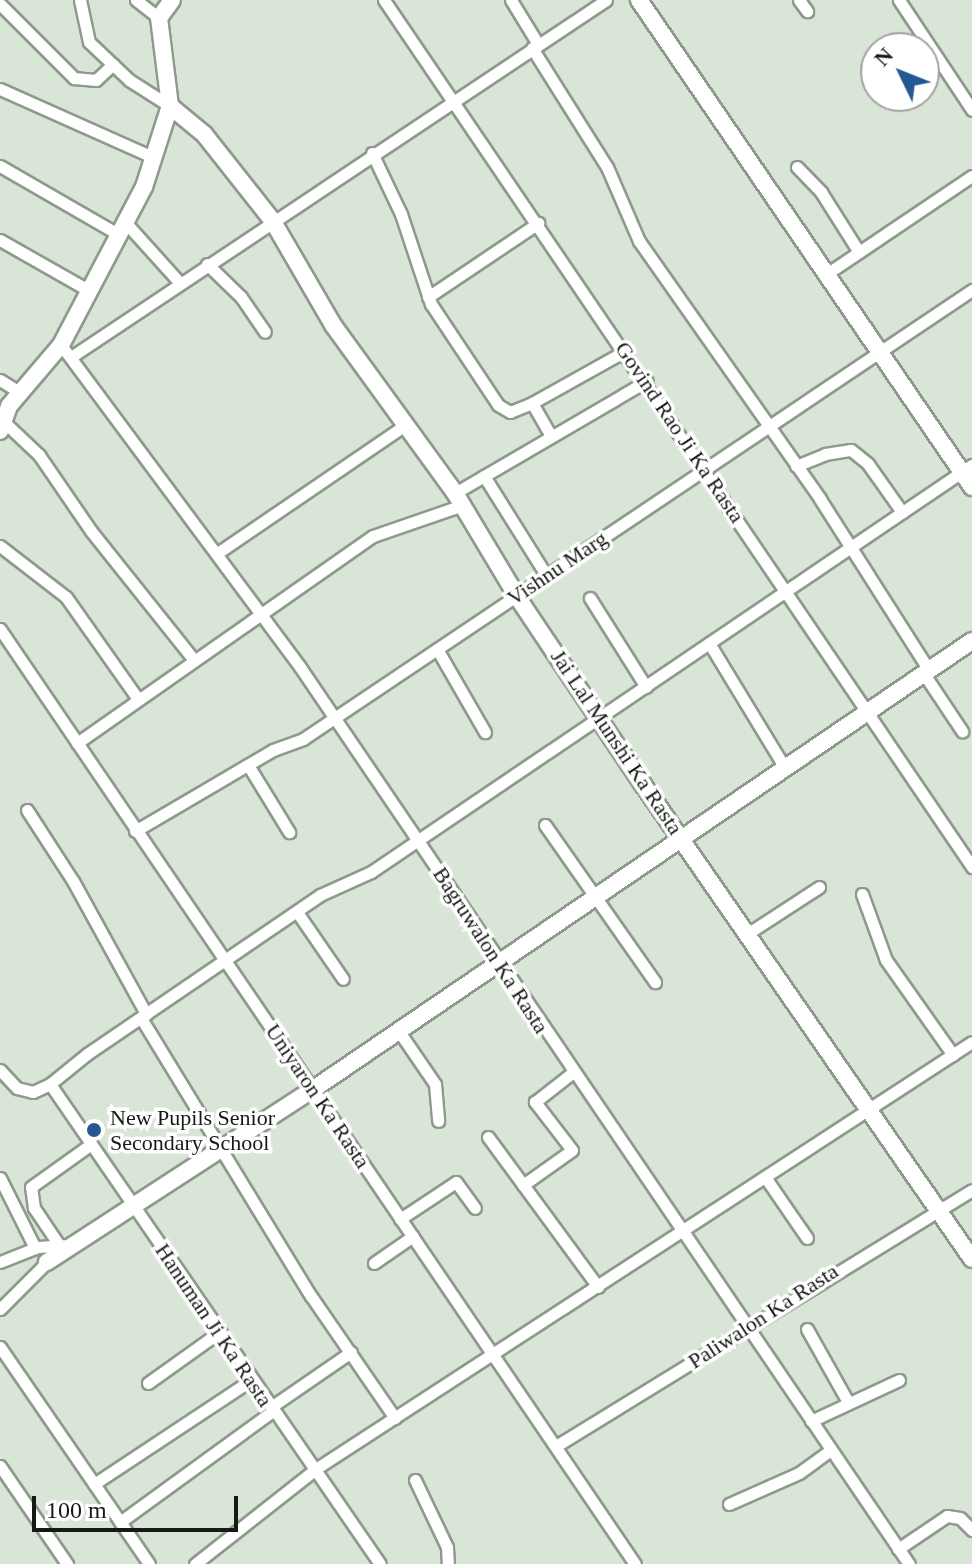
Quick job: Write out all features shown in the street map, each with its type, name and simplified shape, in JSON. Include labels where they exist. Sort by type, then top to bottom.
[{"type":"street","points":[[80,0],[89,42],[170,106]]},
{"type":"street","points":[[136,0],[159,18]]},
{"type":"street","points":[[66,351],[88,290],[121,228],[153,157],[170,106],[159,18],[172,0]]},
{"type":"street","name":"Govind Rao Ji Ka Rasta","points":[[384,0],[453,99],[490,161],[538,223],[647,381],[972,867]]},
{"type":"street","points":[[511,0],[601,156],[639,241],[796,466],[962,731]]},
{"type":"street","points":[[194,660],[91,531],[39,455],[2,426],[19,392],[66,351],[180,283],[606,0]]},
{"type":"street","points":[[639,0],[877,354],[967,469],[972,487]]},
{"type":"street","points":[[799,0],[807,11]]},
{"type":"street","points":[[899,0],[971,106]]},
{"type":"street","points":[[0,4],[74,78],[96,80],[113,64]]},
{"type":"street","points":[[0,89],[153,157]]},
{"type":"street","name":"Jai Lal Munshi Ka Rasta","points":[[170,106],[204,134],[272,220],[333,325],[459,499],[516,595],[599,718],[865,1109],[972,1259]]},
{"type":"street","points":[[372,153],[401,214],[428,297],[498,405],[510,412],[532,403],[625,351]]},
{"type":"street","points":[[0,166],[121,228],[180,283]]},
{"type":"street","points":[[797,167],[821,192],[859,252]]},
{"type":"street","points":[[825,275],[972,176]]},
{"type":"street","points":[[428,297],[538,223]]},
{"type":"street","points":[[0,240],[88,290]]},
{"type":"street","points":[[207,264],[241,297],[265,332]]},
{"type":"street","name":"Vishnu Marg","points":[[135,831],[334,719],[972,290]]},
{"type":"street","name":"Bagruwalon Ka Rasta","points":[[66,351],[263,614],[419,841],[572,1073],[685,1231],[909,1564]]},
{"type":"street","points":[[0,380],[19,392]]},
{"type":"street","points":[[77,743],[373,536],[459,499],[484,476],[647,381]]},
{"type":"street","points":[[532,403],[551,436]]},
{"type":"street","points":[[219,552],[404,426]]},
{"type":"street","points":[[796,466],[841,449],[851,450],[868,464],[902,512]]},
{"type":"street","points":[[0,1070],[17,1088],[33,1092],[50,1084],[143,1016],[229,962],[297,912],[419,841],[967,469]]},
{"type":"street","points":[[484,476],[546,575]]},
{"type":"street","points":[[0,546],[66,597],[138,699]]},
{"type":"street","points":[[590,598],[646,687]]},
{"type":"street","name":"Uniyaron Ka Rasta","points":[[0,629],[556,1446],[631,1563]]},
{"type":"street","points":[[0,1309],[66,1245],[134,1205],[312,1090],[972,641]]},
{"type":"street","points":[[709,643],[785,768]]},
{"type":"street","points":[[437,649],[485,732]]},
{"type":"street","points":[[248,765],[289,832]]},
{"type":"street","points":[[27,810],[73,881],[143,1016],[304,1287],[395,1418]]},
{"type":"street","points":[[545,825],[655,982]]},
{"type":"street","points":[[747,934],[819,887]]},
{"type":"street","points":[[862,894],[886,960],[953,1055]]},
{"type":"street","points":[[297,912],[343,979]]},
{"type":"street","points":[[398,1030],[435,1084],[438,1121]]},
{"type":"street","points":[[195,1564],[317,1468],[972,1042]]},
{"type":"street","points":[[523,1185],[572,1150],[535,1102],[572,1073]]},
{"type":"street","name":"Hanuman Ji Ka Rasta","points":[[50,1084],[218,1333],[317,1468],[380,1564]]},
{"type":"street","points":[[488,1137],[598,1287]]},
{"type":"street","points":[[66,1245],[34,1208],[31,1187],[91,1144]]},
{"type":"street","points":[[765,1177],[807,1238]]},
{"type":"street","points":[[0,1178],[35,1248]]},
{"type":"street","points":[[400,1219],[456,1182],[475,1208]]},
{"type":"street","name":"Paliwalon Ka Rasta","points":[[556,1446],[972,1190]]},
{"type":"street","points":[[374,1263],[413,1236]]},
{"type":"street","points":[[0,1262],[35,1248],[66,1245]]},
{"type":"street","points":[[807,1329],[848,1402]]},
{"type":"street","points":[[148,1383],[218,1333]]},
{"type":"street","points":[[0,1347],[149,1564]]},
{"type":"street","points":[[120,1522],[351,1352]]},
{"type":"street","points":[[94,1484],[251,1380]]},
{"type":"street","points":[[811,1421],[899,1380]]},
{"type":"street","points":[[729,1504],[799,1473],[831,1450]]},
{"type":"street","points":[[0,1466],[66,1564]]},
{"type":"street","points":[[415,1480],[447,1547],[448,1564]]},
{"type":"street","points":[[960,1518],[972,1509]]},
{"type":"street","points":[[898,1549],[947,1516],[960,1518],[972,1530]]},
{"type":"place","name":"New Pupils Senior Secondary School","points":[[94,1130]]}]
